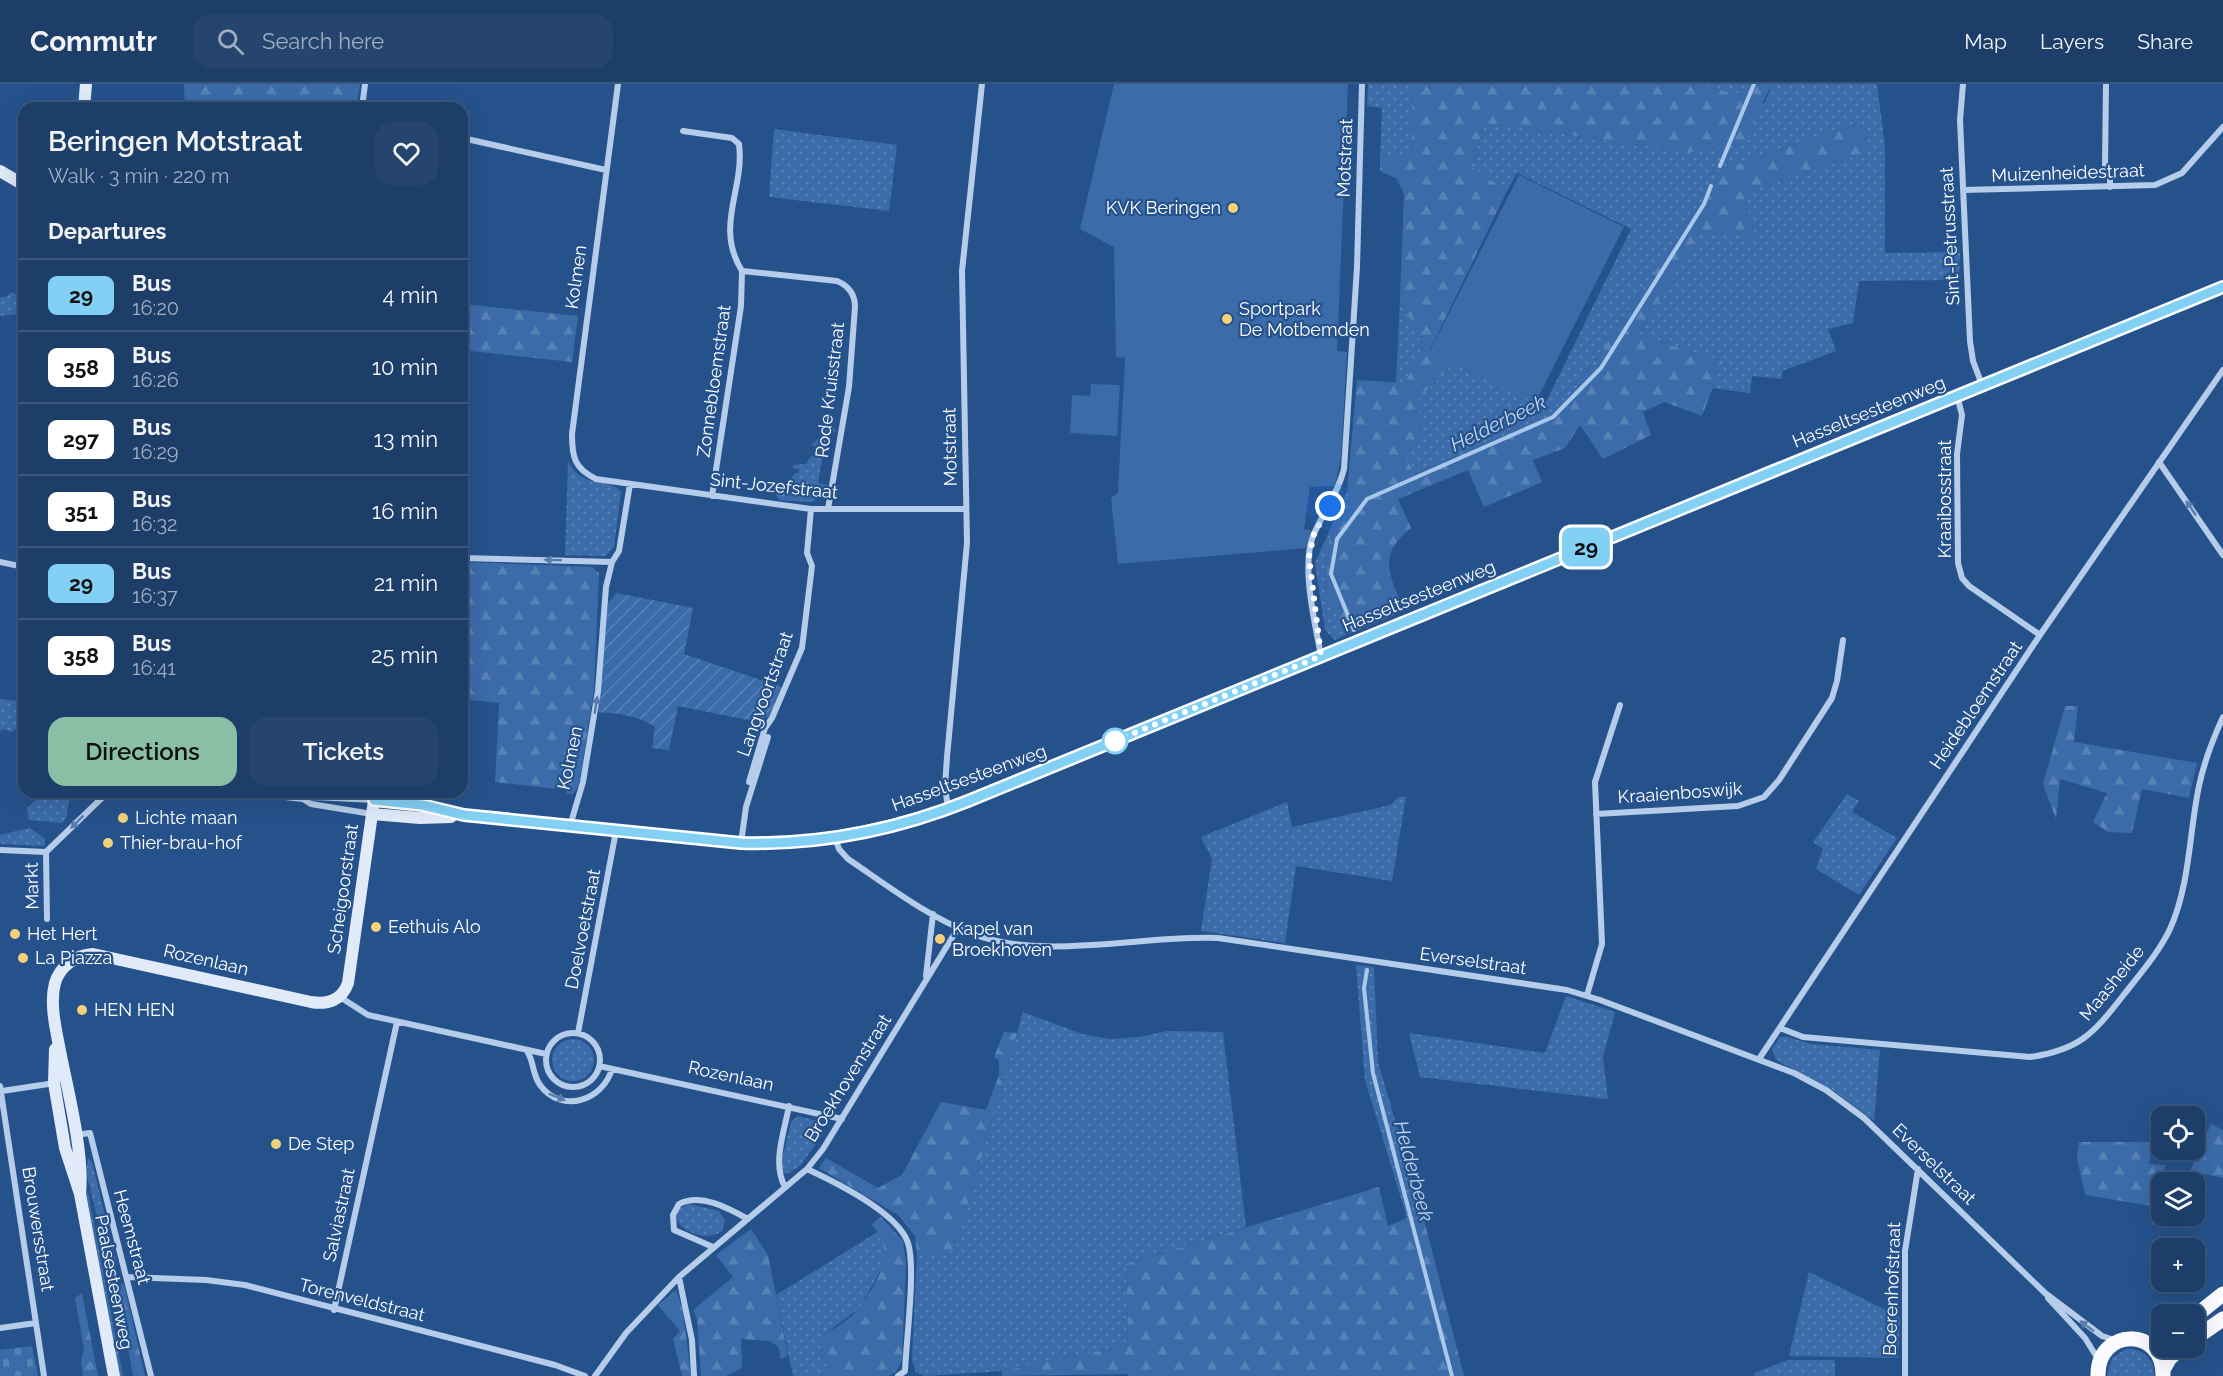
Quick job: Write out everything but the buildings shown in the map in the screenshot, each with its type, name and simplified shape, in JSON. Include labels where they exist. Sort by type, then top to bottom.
[{"type":"main road","points":[[2205,1308],[2223,1294]]},
{"type":"main road","points":[[2205,1330],[2223,1318]]},
{"type":"main road","points":[[2098,1372],[2106,1350],[2118,1341],[2131,1339],[2151,1341]]},
{"type":"main road","points":[[2164,1372],[2170,1358]]},
{"type":"street","points":[[84,102],[86,84]]},
{"type":"street","points":[[363,102],[365,84]]},
{"type":"street","name":"Kolmen","points":[[582,472],[572,453],[572,434],[618,84]]},
{"type":"street","name":"Motstraat","points":[[948,809],[945,787],[947,756],[967,543],[962,288],[969,198],[982,84]]},
{"type":"street","name":"Motstraat","points":[[1321,656],[1309,557],[1314,534],[1338,492],[1344,469],[1357,267],[1362,84]]},
{"type":"street","name":"Sint-Petrusstraat","points":[[1963,84],[1960,104],[1971,341],[1973,361],[1982,385]]},
{"type":"street","points":[[2106,84],[2105,166],[2110,175],[2110,187]]},
{"type":"street","name":"Muizenheidestraat","points":[[1963,190],[2082,185],[2143,187],[2167,182],[2182,173],[2223,127]]},
{"type":"street","points":[[682,131],[732,138],[739,144],[730,232],[734,259],[742,271]]},
{"type":"street","points":[[468,139],[606,170]]},
{"type":"street","points":[[0,171],[18,182]]},
{"type":"street","name":"Zonnebloemstraat","points":[[712,496],[741,306],[742,271]]},
{"type":"street","name":"Rode Kruisstraat","points":[[742,271],[837,281],[847,286],[853,294],[855,307],[849,387],[828,508]]},
{"type":"street","name":"Hasseltsesteenweg","points":[[385,798],[464,815],[741,843],[786,843],[835,838],[894,826],[948,809],[2223,286]]},
{"type":"street","name":"Heidebloemstraat","points":[[1759,1059],[2040,635],[2223,370]]},
{"type":"street","name":"Kraaibosstraat","points":[[1958,396],[1962,415],[1957,454],[1958,563],[1962,578],[1969,586],[2040,635]]},
{"type":"street","points":[[2159,462],[2223,555]]},
{"type":"street","name":"Sint-Jozefstraat","points":[[582,472],[596,479],[811,509],[966,509]]},
{"type":"street","name":"Kolmen","points":[[570,826],[575,802],[583,782],[598,691],[606,587],[612,562],[619,551],[630,484]]},
{"type":"street","name":"Langvoortstraat","points":[[749,782],[765,728],[772,718],[802,648],[812,566],[807,553],[811,509]]},
{"type":"street","points":[[468,558],[612,562]]},
{"type":"street","points":[[0,562],[18,566]]},
{"type":"street","name":"Kraaienboswijk","points":[[1596,814],[1738,806],[1764,797],[1779,780],[1832,698],[1843,640]]},
{"type":"street","name":"Kraaienboswijk","points":[[1587,995],[1602,944],[1595,782],[1620,705]]},
{"type":"street","name":"Maasheide","points":[[1780,1028],[1803,1037],[2030,1057],[2060,1053],[2082,1041],[2102,1023],[2159,950],[2169,930],[2184,881],[2199,785],[2209,751],[2223,717]]},
{"type":"street","name":"Langvoortstraat","points":[[741,843],[747,807],[768,737]]},
{"type":"street","name":"Markt","points":[[0,850],[46,852],[102,798]]},
{"type":"street","name":"Hasseltsesteenweg","points":[[294,798],[306,798]]},
{"type":"street","name":"Scheigoorstraat","points":[[340,997],[348,983],[351,969],[375,798]]},
{"type":"street","name":"Hasseltsesteenweg","points":[[303,799],[311,804],[372,814],[420,818],[464,815]]},
{"type":"street","name":"Doelvoetstraat","points":[[578,1033],[616,831]]},
{"type":"street","name":"Everselstraat","points":[[835,838],[839,849],[848,860],[958,928],[994,941],[1057,946],[1180,937],[1218,938],[1587,995],[1759,1059],[1826,1090],[1864,1118],[2045,1293],[2102,1336],[2118,1341]]},
{"type":"street","name":"Markt","points":[[46,852],[47,919]]},
{"type":"street","name":"Broekhovenstraat","points":[[926,978],[933,914]]},
{"type":"street","name":"Broekhovenstraat","points":[[595,1376],[626,1333],[679,1277],[807,1169],[842,1119],[958,928]]},
{"type":"street","name":"Rozenlaan","points":[[66,966],[78,957],[93,954],[318,1004],[340,997]]},
{"type":"street","name":"Paalsesteenweg","points":[[66,966],[57,977],[54,990],[60,1082],[70,1136],[74,1183],[80,1194],[114,1376]]},
{"type":"street","points":[[340,997],[360,1012],[546,1054]]},
{"type":"street","name":"Salviastraat","points":[[334,1310],[397,1022]]},
{"type":"street","points":[[570,1032],[578,1033],[596,1045],[599,1066],[596,1074],[583,1085],[567,1086],[552,1078],[546,1063],[546,1054],[554,1040],[570,1032]]},
{"type":"street","points":[[527,1051],[539,1084],[548,1094],[567,1101],[584,1100],[593,1096],[606,1085],[612,1069]]},
{"type":"street","name":"Rozenlaan","points":[[599,1066],[842,1119]]},
{"type":"street","points":[[1,1089],[60,1082]]},
{"type":"street","name":"Brouwersstraat","points":[[1,1089],[34,1292],[36,1323],[45,1376]]},
{"type":"street","name":"Broekhovenstraat","points":[[785,1187],[779,1176],[778,1165],[789,1106]]},
{"type":"street","name":"Heemstraat","points":[[70,1136],[90,1132],[151,1376]]},
{"type":"street","name":"Boerenhofstraat","points":[[1905,1376],[1905,1251],[1918,1168]]},
{"type":"street","points":[[807,1169],[898,1224],[909,1244],[910,1279],[905,1371],[898,1376]]},
{"type":"street","points":[[713,1247],[674,1230],[673,1215],[679,1204],[693,1200],[718,1205],[748,1219]]},
{"type":"street","name":"Torenveldstraat","points":[[127,1277],[206,1280],[245,1285],[334,1310],[555,1365],[585,1376]]},
{"type":"street","points":[[679,1277],[692,1340],[694,1376]]},
{"type":"street","name":"Everselstraat","points":[[2045,1293],[2056,1309],[2085,1338],[2098,1372]]},
{"type":"street","points":[[0,1328],[36,1323]]},
{"type":"green space","points":[[184,84],[360,84],[357,102],[185,102]]},
{"type":"green space","name":"Sportpark De Motbemden","points":[[1114,84],[1348,84],[1337,351],[1347,352],[1341,457],[1335,486],[1310,487],[1304,529],[1311,530],[1306,548],[1118,564],[1111,498],[1118,493],[1125,358],[1116,357],[1114,247],[1080,229]]},
{"type":"green space","points":[[1368,84],[1413,84],[1411,158],[1380,157],[1382,108],[1367,106]]},
{"type":"green space","points":[[1413,84],[1694,84],[1752,97],[1756,84],[1772,84],[1742,144],[1689,152],[1486,123],[1469,165],[1507,191],[1430,350],[1454,363],[1418,399],[1420,435],[1405,455],[1414,474],[1549,416],[1568,400],[1714,184],[1720,170],[1861,123],[1869,151],[1743,193],[1756,238],[1700,232],[1638,335],[1723,361],[1702,416],[1664,402],[1643,412],[1651,435],[1603,459],[1580,425],[1565,448],[1533,460],[1542,482],[1484,507],[1468,470],[1398,499],[1411,528],[1393,548],[1389,566],[1394,587],[1404,611],[1346,635],[1326,592],[1329,539],[1350,504],[1347,491],[1357,380],[1405,383],[1423,345],[1400,300],[1404,193],[1396,178],[1380,171],[1380,157],[1411,157]]},
{"type":"green space","points":[[1694,84],[1756,84],[1753,97]]},
{"type":"green space","points":[[1772,84],[1877,84],[1885,146],[1885,253],[1960,252],[1959,280],[1859,281],[1853,323],[1828,329],[1836,351],[1782,371],[1782,379],[1752,376],[1750,393],[1712,388],[1723,361],[1638,335],[1700,231],[1756,237],[1742,193],[1869,151],[1861,123],[1720,170],[1714,184],[1568,400],[1550,416],[1413,474],[1404,455],[1420,435],[1418,399],[1454,363],[1544,406],[1631,229],[1517,173],[1507,191],[1469,165],[1486,123],[1689,152],[1766,101]]},
{"type":"green space","points":[[774,129],[897,145],[889,211],[769,197]]},
{"type":"green space","points":[[1519,175],[1624,227],[1535,403],[1430,351]]},
{"type":"green space","points":[[13,292],[18,296],[18,314],[0,316],[0,297]]},
{"type":"green space","points":[[1400,300],[1423,345],[1405,383],[1396,382]]},
{"type":"green space","points":[[468,305],[578,316],[572,362],[468,351]]},
{"type":"green space","points":[[1091,384],[1120,385],[1117,436],[1070,433],[1072,395],[1090,396]]},
{"type":"green space","points":[[829,427],[833,427],[836,432],[827,431],[818,483],[827,485],[824,495],[811,502],[779,500],[772,487],[786,486],[795,473],[798,473],[799,469],[793,468],[793,465],[806,464],[811,456],[815,456],[816,448],[812,445]]},
{"type":"green space","points":[[568,461],[580,476],[587,480],[609,484],[621,492],[614,547],[606,556],[565,555]]},
{"type":"green space","points":[[1347,491],[1350,504],[1329,539],[1326,592],[1346,635],[1335,640],[1325,630],[1315,563]]},
{"type":"green space","points":[[468,562],[592,567],[599,573],[594,690],[579,785],[573,794],[567,794],[566,790],[495,782],[499,703],[468,700]]},
{"type":"green space","points":[[617,593],[693,608],[684,654],[782,687],[769,717],[765,717],[763,723],[678,706],[669,750],[652,748],[655,727],[649,723],[628,716],[598,712],[608,603]]},
{"type":"green space","points":[[0,699],[18,701],[18,727],[12,732],[2,729],[0,733]]},
{"type":"green space","points":[[2065,706],[2078,706],[2074,742],[2197,763],[2189,798],[2142,789],[2132,833],[2108,832],[2093,822],[2107,793],[2060,779],[2056,819],[2043,784]]},
{"type":"green space","points":[[1847,794],[1859,801],[1852,812],[1897,838],[1859,895],[1816,869],[1823,849],[1813,842]]},
{"type":"green space","points":[[1398,797],[1406,797],[1392,881],[1296,866],[1285,943],[1201,931],[1212,859],[1201,837],[1287,802],[1292,827],[1391,805]]},
{"type":"green space","points":[[38,798],[69,798],[66,818],[62,823],[29,820],[27,808]]},
{"type":"green space","points":[[30,828],[45,839],[45,846],[0,844],[0,835]]},
{"type":"green space","points":[[1356,965],[1374,967],[1378,1062],[1422,1212],[1407,1218],[1365,1080]]},
{"type":"green space","points":[[1566,996],[1615,1012],[1603,1057],[1608,1099],[1420,1077],[1409,1033],[1545,1053]]},
{"type":"green space","points":[[1023,1012],[1082,1034],[1110,1039],[1139,1037],[1167,1031],[1223,1032],[1246,1227],[1126,1264],[1128,1345],[1002,1371],[926,1376],[916,1373],[912,1360],[917,1255],[955,1249]]},
{"type":"green space","points":[[1004,1032],[1017,1033],[955,1250],[917,1255],[915,1236],[898,1215],[819,1168],[826,1158],[878,1188],[902,1175],[941,1102],[986,1110],[999,1075],[999,1061],[994,1057]]},
{"type":"green space","points":[[1780,1037],[1811,1044],[1880,1050],[1874,1121],[1834,1091],[1776,1060],[1772,1049]]},
{"type":"green space","points":[[573,1039],[581,1040],[588,1045],[593,1052],[593,1068],[588,1075],[581,1080],[573,1081],[565,1080],[558,1075],[553,1068],[552,1060],[553,1052],[558,1045],[565,1040]]},
{"type":"green space","points":[[798,1116],[817,1121],[823,1134],[800,1166],[787,1174],[782,1172],[781,1164],[791,1122]]},
{"type":"green space","points":[[2211,1124],[2223,1130],[2223,1178],[2205,1174],[2205,1172],[2190,1171],[2195,1160],[2205,1160],[2205,1137]]},
{"type":"green space","points":[[2079,1142],[2151,1142],[2149,1164],[2165,1165],[2164,1172],[2151,1172],[2151,1206],[2085,1195],[2077,1158]]},
{"type":"green space","points":[[88,1158],[92,1162],[116,1261],[116,1268],[111,1274],[86,1172]]},
{"type":"green space","points":[[1379,1187],[1388,1226],[1422,1212],[1464,1376],[1129,1376],[1128,1374],[1002,1376],[1002,1371],[1128,1345],[1126,1264]]},
{"type":"green space","points":[[88,1192],[123,1376],[120,1376],[86,1193]]},
{"type":"green space","points":[[689,1204],[719,1211],[725,1220],[722,1231],[703,1236],[684,1228],[676,1216],[680,1209]]},
{"type":"green space","points":[[881,1217],[903,1241],[906,1262],[902,1360],[896,1372],[889,1376],[829,1376],[819,1338],[851,1316],[873,1288],[884,1255],[879,1234],[871,1225]]},
{"type":"green space","points":[[751,1229],[768,1255],[788,1356],[781,1359],[778,1346],[769,1341],[741,1339],[742,1368],[726,1376],[701,1376],[697,1319],[693,1310],[733,1277],[716,1255]]},
{"type":"green space","points":[[879,1231],[886,1253],[885,1262],[860,1308],[819,1338],[829,1376],[793,1376],[776,1295]]},
{"type":"green space","points":[[1809,1272],[1900,1317],[1898,1358],[1789,1356]]},
{"type":"green space","points":[[124,1284],[145,1376],[133,1376],[117,1285]]},
{"type":"green space","points":[[676,1290],[683,1310],[691,1376],[682,1376],[673,1339],[680,1331],[658,1305]]},
{"type":"green space","points":[[82,1293],[98,1376],[83,1376],[81,1360],[84,1349],[75,1298]]},
{"type":"green space","points":[[32,1346],[38,1376],[0,1376],[0,1350]]},
{"type":"green space","points":[[2126,1349],[2138,1350],[2147,1356],[2152,1364],[2154,1376],[2107,1376],[2112,1358]]},
{"type":"green space","points":[[1788,1360],[1835,1360],[1835,1376],[1755,1376],[1754,1373]]},
{"type":"waterway","name":"Helderbeek","points":[[1720,166],[1754,84]]},
{"type":"waterway","name":"Helderbeek","points":[[1354,630],[1331,574],[1337,539],[1367,499],[1553,417],[1601,368],[1704,204],[1711,186]]},
{"type":"waterway","name":"Helderbeek","points":[[1367,970],[1364,988],[1373,1073],[1452,1376]]},
{"type":"bus line","name":"29","points":[[374,798],[374,800],[422,805],[494,819],[741,843],[786,843],[835,838],[894,826],[968,801],[2223,287]]},
{"type":"place","name":"KVK Beringen","points":[[1233,208]]},
{"type":"place","name":"Sportpark De Motbemden","points":[[1227,319]]},
{"type":"place","name":"Lichte maan","points":[[123,818]]},
{"type":"place","name":"Thier-brau-hof","points":[[108,843]]},
{"type":"place","name":"Eethuis Alo","points":[[376,927]]},
{"type":"place","name":"Het Hert","points":[[15,934]]},
{"type":"place","name":"Kapel van Broekhoven","points":[[940,939]]},
{"type":"place","name":"La Piazza","points":[[23,958]]},
{"type":"place","name":"HEN HEN","points":[[82,1010]]},
{"type":"place","name":"De Step","points":[[276,1144]]},
{"type":"route","points":[[1115,741],[1110,743],[1321,656],[1309,573],[1309,557],[1314,534],[1330,506]]}]
